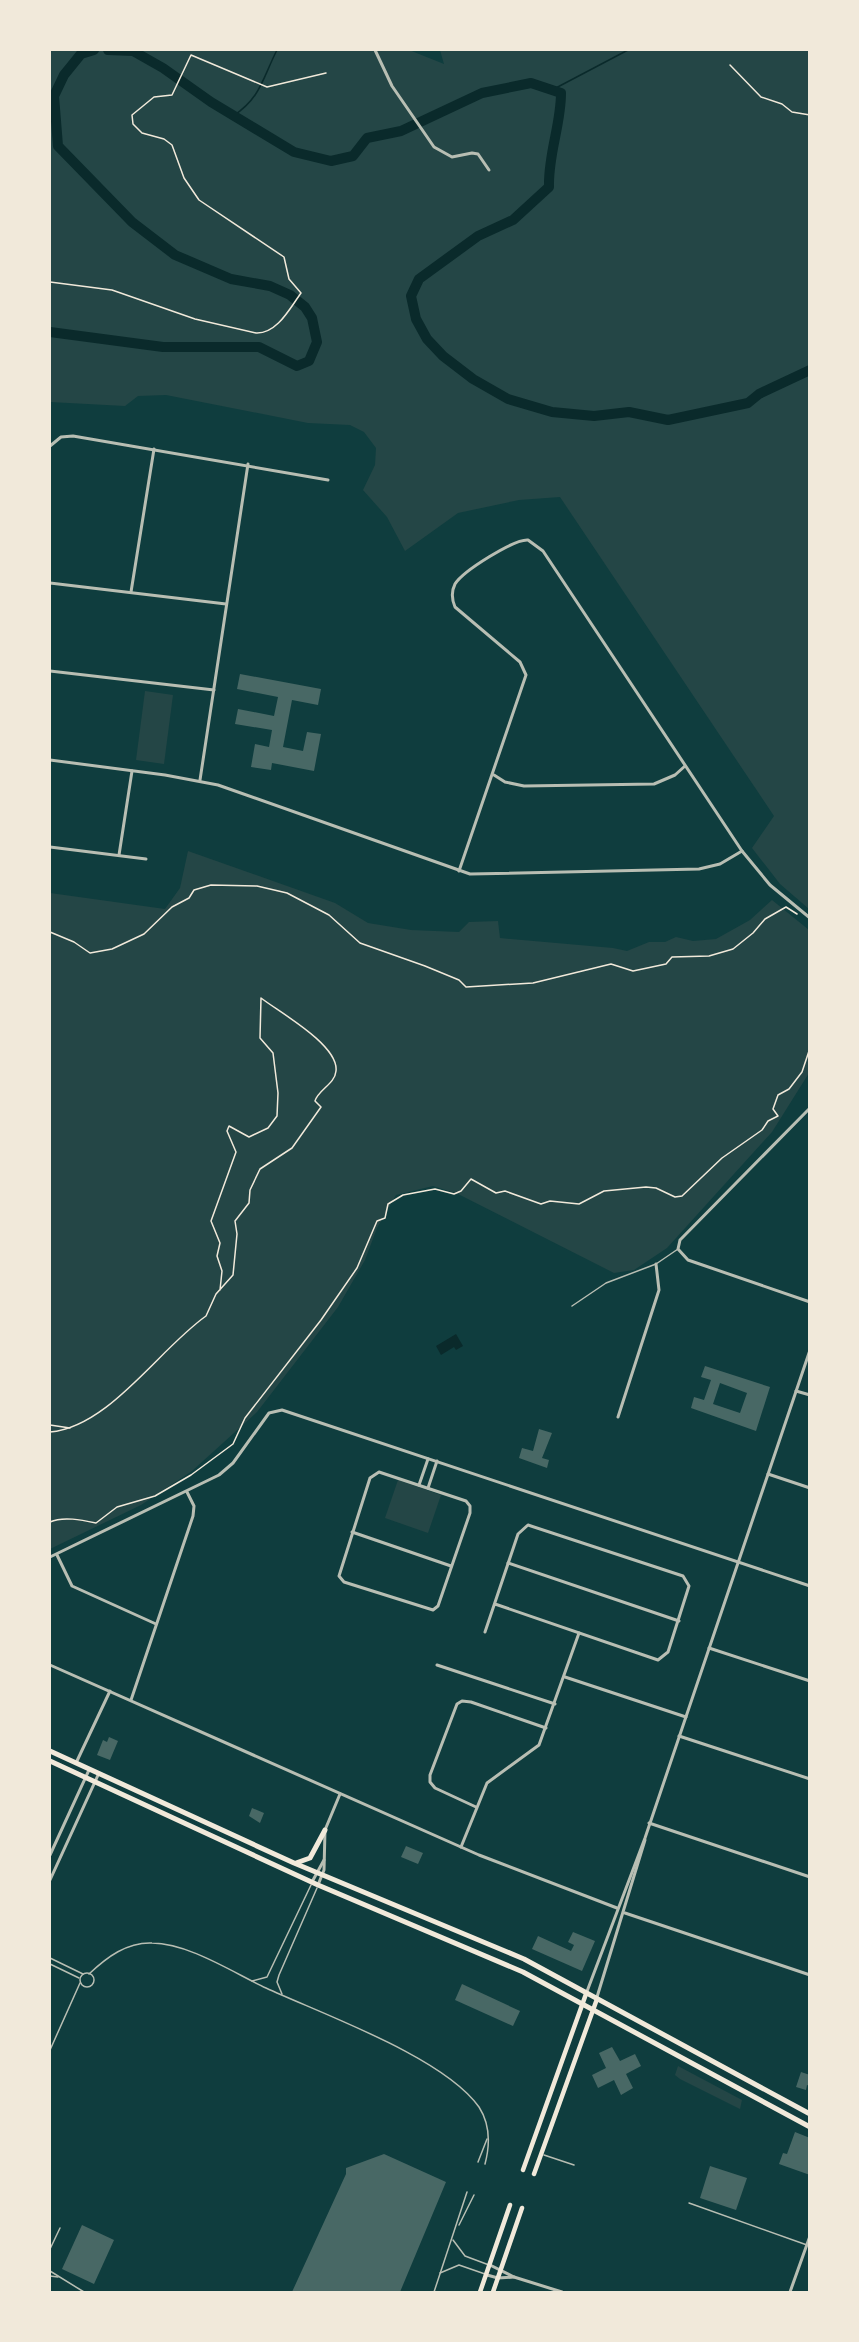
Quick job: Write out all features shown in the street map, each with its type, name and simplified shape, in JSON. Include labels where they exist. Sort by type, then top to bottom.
[{"type":"main road","points":[[50,1751],[294,1863],[321,1872],[503,1950],[810,2114]]},
{"type":"main road","points":[[50,1761],[315,1883],[458,1942],[582,2002],[810,2127]]},
{"type":"main road","points":[[294,1863],[310,1858],[325,1830]]},
{"type":"main road","points":[[523,2170],[586,1994]]},
{"type":"main road","points":[[534,2174],[597,1999]]},
{"type":"main road","points":[[480,2292],[510,2205]]},
{"type":"main road","points":[[493,2292],[522,2208]]},
{"type":"street","points":[[375,50],[387,77],[419,125],[442,154],[452,157],[478,154],[489,170]]},
{"type":"street","points":[[50,446],[61,437],[73,436],[328,480]]},
{"type":"street","points":[[131,592],[154,449]]},
{"type":"street","points":[[200,780],[248,465]]},
{"type":"street","points":[[459,871],[525,684],[525,672],[520,662],[460,613],[453,604],[453,592],[460,578],[509,545],[522,540],[535,543],[543,551],[742,850],[770,885],[810,918]]},
{"type":"street","points":[[50,583],[226,604]]},
{"type":"street","points":[[50,670],[214,690]]},
{"type":"street","points":[[50,760],[200,780],[234,790],[459,871],[490,875],[699,869],[720,864],[742,850]]},
{"type":"street","points":[[494,775],[505,782],[524,786],[628,785],[665,781],[685,766]]},
{"type":"street","points":[[119,856],[132,771]]},
{"type":"street","points":[[50,847],[146,859]]},
{"type":"street","points":[[810,1108],[680,1240],[678,1249],[688,1260],[810,1302]]},
{"type":"street","points":[[618,1417],[660,1286],[656,1264]]},
{"type":"street","points":[[586,1994],[645,1838],[810,1350]]},
{"type":"street","points":[[796,1391],[810,1395]]},
{"type":"street","points":[[50,1557],[187,1491],[227,1469],[269,1413],[277,1410],[290,1412],[810,1586]]},
{"type":"street","points":[[418,1485],[428,1459]]},
{"type":"street","points":[[428,1488],[436,1461]]},
{"type":"street","points":[[379,1472],[428,1488],[466,1501],[470,1506],[470,1513],[436,1609],[429,1611],[341,1580],[338,1573],[374,1473],[379,1472]]},
{"type":"street","points":[[768,1474],[810,1488]]},
{"type":"street","points":[[131,1700],[194,1512],[187,1491]]},
{"type":"street","points":[[485,1632],[518,1534],[528,1526],[686,1578],[689,1589],[668,1652],[658,1660],[495,1604]]},
{"type":"street","points":[[352,1532],[451,1566]]},
{"type":"street","points":[[57,1555],[72,1586],[157,1624]]},
{"type":"street","points":[[508,1563],[679,1621]]},
{"type":"street","points":[[461,1848],[487,1783],[536,1749],[555,1704],[579,1633]]},
{"type":"street","points":[[709,1648],[810,1682]]},
{"type":"street","points":[[50,1665],[461,1848],[617,1908]]},
{"type":"street","points":[[437,1665],[555,1704]]},
{"type":"street","points":[[565,1676],[686,1717]]},
{"type":"street","points":[[76,1763],[110,1691]]},
{"type":"street","points":[[476,1807],[435,1788],[430,1782],[430,1775],[455,1707],[462,1701],[471,1702],[546,1728]]},
{"type":"street","points":[[679,1736],[810,1779]]},
{"type":"street","points":[[50,1855],[90,1769]]},
{"type":"street","points":[[50,1880],[99,1773]]},
{"type":"street","points":[[315,1883],[324,1860],[325,1830],[340,1794]]},
{"type":"street","points":[[650,1823],[810,1877]]},
{"type":"street","points":[[597,1999],[625,1913],[645,1838]]},
{"type":"street","points":[[315,1883],[321,1872]]},
{"type":"street","points":[[625,1913],[810,1975]]},
{"type":"street","points":[[790,2292],[810,2236]]},
{"type":"street","points":[[490,2265],[501,2268],[514,2277],[562,2292]]},
{"type":"street","points":[[486,2275],[498,2278],[514,2277]]},
{"type":"lane","points":[[572,1306],[606,1283],[656,1264],[678,1249]]},
{"type":"lane","points":[[251,1981],[267,1977],[315,1883]]},
{"type":"lane","points":[[282,1995],[278,1987],[279,1974],[315,1883]]},
{"type":"lane","points":[[50,1958],[83,1974],[89,1974],[124,1948],[155,1942],[178,1947],[376,2037],[441,2074],[478,2107],[486,2125],[488,2138],[489,2150],[485,2164]]},
{"type":"lane","points":[[50,1964],[80,1979]]},
{"type":"lane","points":[[83,1974],[80,1979],[86,1987],[93,1984],[94,1978],[89,1974]]},
{"type":"lane","points":[[50,2050],[81,1983]]},
{"type":"lane","points":[[478,2162],[488,2138]]},
{"type":"lane","points":[[541,2154],[574,2165]]},
{"type":"lane","points":[[458,2225],[458,2216],[467,2192]]},
{"type":"lane","points":[[434,2292],[458,2225],[474,2194]]},
{"type":"lane","points":[[689,2203],[808,2245]]},
{"type":"lane","points":[[50,2247],[60,2228]]},
{"type":"lane","points":[[453,2239],[465,2256],[490,2265]]},
{"type":"lane","points":[[440,2273],[459,2265],[486,2275]]},
{"type":"lane","points":[[50,2271],[84,2292]]},
{"type":"lane","points":[[50,2276],[59,2277]]},
{"type":"path","points":[[50,282],[112,290],[195,319],[256,333],[263,333],[279,323],[301,293],[289,279],[284,257],[199,200],[184,178],[172,145],[164,139],[142,133],[134,124],[132,115],[154,98],[172,95],[183,66],[191,55],[267,87],[326,73]]},
{"type":"path","points":[[730,65],[761,97],[782,104],[792,112],[810,115]]},
{"type":"path","points":[[50,932],[74,942],[90,953],[112,949],[144,934],[172,907],[189,898],[194,890],[211,885],[257,886],[301,898],[337,921],[360,943],[459,980],[466,987],[478,987],[533,983],[611,964],[633,971],[666,964],[672,957],[709,956],[733,949],[753,933],[765,919],[786,907],[803,918]]},
{"type":"path","points":[[50,1432],[70,1428],[94,1417],[206,1316],[220,1290],[233,1275],[237,1234],[235,1221],[249,1203],[249,1190],[260,1169],[292,1148],[321,1107],[315,1101],[316,1096],[334,1078],[336,1071],[326,1049],[291,1017],[261,998],[260,1038],[273,1053],[278,1093],[277,1116],[268,1128],[249,1137],[229,1126],[227,1131],[236,1152],[211,1221],[220,1243],[216,1256],[222,1271],[220,1290]]},
{"type":"path","points":[[50,1522],[59,1518],[84,1519],[96,1523],[117,1507],[155,1496],[205,1466],[233,1444],[245,1418],[321,1320],[357,1268],[377,1221],[385,1218],[388,1204],[403,1196],[435,1189],[453,1194],[461,1191],[471,1179],[496,1193],[505,1191],[541,1204],[550,1202],[579,1204],[604,1191],[646,1187],[656,1188],[675,1197],[682,1196],[722,1158],[762,1130],[768,1120],[778,1116],[774,1109],[778,1095],[789,1089],[802,1072],[806,1052],[810,1048]]},
{"type":"path","points":[[50,1425],[70,1428]]},
{"type":"shaded area","points":[[50,50],[409,50],[444,64],[440,50],[809,50],[809,909],[780,884],[752,848],[774,816],[560,497],[519,500],[458,513],[405,551],[387,517],[363,490],[375,465],[376,448],[364,432],[350,425],[308,423],[166,395],[138,396],[125,406],[50,402]]},
{"type":"shaded area","points":[[145,691],[173,695],[164,764],[136,760]]},
{"type":"shaded area","points":[[188,851],[335,903],[368,923],[411,930],[459,932],[469,922],[498,921],[500,938],[627,951],[649,942],[665,942],[676,937],[693,941],[716,939],[750,920],[772,900],[809,930],[809,1073],[772,1132],[667,1248],[634,1270],[614,1273],[458,1194],[433,1186],[396,1195],[377,1228],[365,1260],[338,1307],[257,1412],[192,1471],[141,1505],[50,1549],[50,893],[165,909],[180,888]]},
{"type":"shaded area","points":[[456,1334],[463,1346],[456,1350],[454,1347],[441,1355],[436,1346]]},
{"type":"shaded area","points":[[398,1480],[441,1495],[428,1533],[385,1518]]},
{"type":"shaded area","points":[[678,2066],[742,2100],[740,2109],[680,2079],[675,2075]]},
{"type":"building","points":[[240,674],[321,689],[318,705],[292,700],[283,747],[303,751],[307,732],[321,734],[314,771],[272,763],[271,770],[251,767],[255,744],[269,747],[272,730],[235,724],[238,709],[274,716],[278,697],[237,689]]},
{"type":"building","points":[[705,1366],[770,1387],[756,1431],[691,1408],[694,1397],[704,1400],[711,1380],[701,1377]],"holes":[[[720,1383],[747,1393],[740,1413],[713,1404]]]},
{"type":"building","points":[[539,1429],[552,1433],[542,1458],[549,1460],[547,1468],[519,1458],[522,1448],[533,1451]]},
{"type":"building","points":[[109,1737],[118,1741],[110,1760],[97,1755],[103,1740],[107,1742]]},
{"type":"building","points":[[252,1808],[264,1813],[260,1823],[249,1816]]},
{"type":"building","points":[[406,1846],[423,1853],[418,1864],[401,1857]]},
{"type":"building","points":[[573,1932],[595,1941],[582,1971],[532,1949],[538,1936],[571,1951],[574,1945],[568,1942]]},
{"type":"building","points":[[462,1984],[520,2011],[513,2026],[455,2000]]},
{"type":"building","points":[[612,2047],[620,2061],[635,2054],[641,2066],[626,2074],[633,2088],[621,2095],[614,2080],[598,2088],[592,2075],[606,2068],[599,2053]]},
{"type":"building","points":[[801,2072],[810,2075],[810,2086],[807,2085],[806,2090],[796,2087]]},
{"type":"building","points":[[795,2132],[810,2138],[810,2175],[779,2164],[783,2153],[787,2154]]},
{"type":"building","points":[[384,2154],[446,2182],[400,2292],[292,2292],[346,2174],[346,2168]]},
{"type":"building","points":[[710,2166],[747,2178],[736,2210],[700,2198]]},
{"type":"building","points":[[82,2225],[114,2240],[94,2284],[62,2269]]},
{"type":"waterway","points":[[50,332],[163,347],[259,347],[297,366],[309,361],[317,342],[312,318],[305,307],[290,295],[270,286],[231,279],[175,255],[132,222],[58,146],[54,96],[64,75],[81,54],[94,50]]},
{"type":"waterway","points":[[108,50],[133,51],[294,152],[331,161],[353,156],[367,138],[401,131],[482,93],[531,83],[561,93],[550,163],[549,187],[513,220],[478,236],[419,279],[411,296],[416,319],[427,339],[443,356],[473,379],[508,399],[552,412],[594,416],[629,412],[668,420],[748,403],[759,394],[810,370]]},
{"type":"waterway","points":[[233,116],[256,94],[277,50]]},
{"type":"waterway","points":[[552,90],[628,50]]}]
